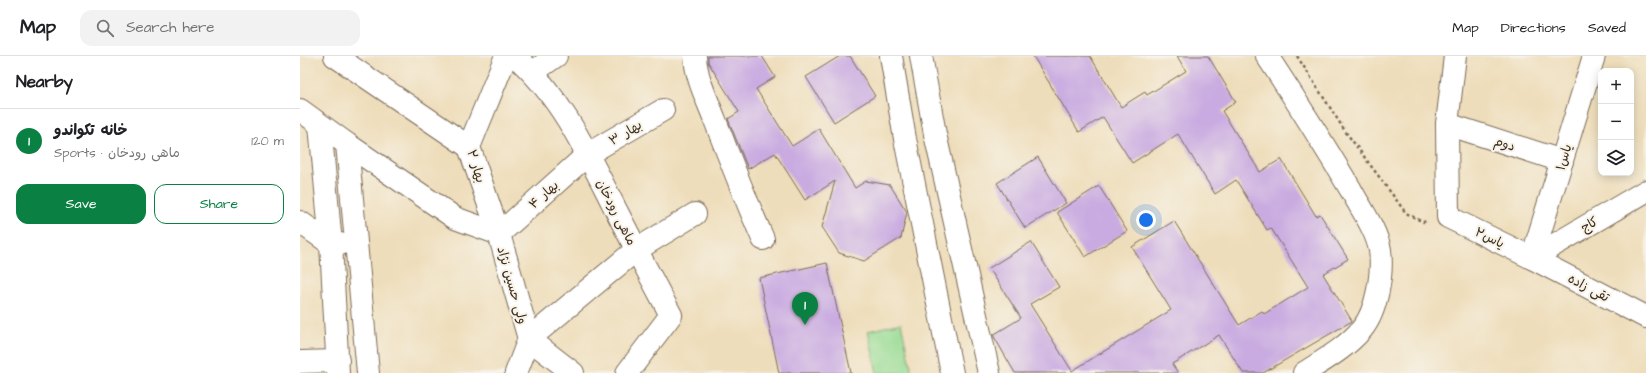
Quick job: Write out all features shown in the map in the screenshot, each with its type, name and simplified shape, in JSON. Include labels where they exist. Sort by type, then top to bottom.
[{"type":"street","points":[[335,56],[469,147]]},
{"type":"street","name":"بهار ۲","points":[[499,234],[469,147],[506,56]]},
{"type":"street","name":"ماهی رودخان","points":[[515,56],[533,72],[556,100],[588,154],[636,250],[671,315],[627,373]]},
{"type":"street","points":[[533,72],[556,56]]},
{"type":"street","points":[[695,56],[696,68],[710,108],[763,239]]},
{"type":"street","points":[[891,56],[905,139],[952,373]]},
{"type":"street","points":[[921,56],[935,134],[989,373]]},
{"type":"street","points":[[1267,56],[1316,131],[1367,218],[1375,234],[1380,250],[1378,290],[1363,328],[1347,344],[1304,373]]},
{"type":"street","points":[[1448,217],[1447,124],[1455,56]]},
{"type":"street","name":"یاس۱","points":[[1532,258],[1594,56]]},
{"type":"street","name":"ولی حسین نژاد","points":[[300,110],[455,218],[499,234],[528,339],[572,373]]},
{"type":"street","name":"بهار ۳","points":[[588,154],[663,110]]},
{"type":"street","name":"دوم","points":[[1447,124],[1562,161]]},
{"type":"street","points":[[300,362],[338,367],[331,244],[320,125]]},
{"type":"street","points":[[905,139],[935,134]]},
{"type":"street","points":[[347,144],[368,373]]},
{"type":"street","name":"بهار ۴","points":[[499,234],[588,154]]},
{"type":"street","name":"کاج","points":[[1532,258],[1646,191]]},
{"type":"street","points":[[516,373],[528,339],[636,250],[695,214]]},
{"type":"street","name":"یاس۲","points":[[1448,217],[1532,258]]},
{"type":"street","points":[[300,222],[331,244],[356,243]]},
{"type":"street","name":"تقی زاده","points":[[1532,258],[1646,317]]},
{"type":"path","points":[[1297,56],[1345,131],[1406,213],[1423,222],[1448,217]]},
{"type":"green space","points":[[901,323],[912,373],[877,373],[868,331]]},
{"type":"building","points":[[708,56],[762,56],[775,77],[756,89],[792,146],[819,129],[855,188],[866,181],[890,185],[907,212],[901,238],[864,261],[839,253],[822,227],[835,181],[805,200],[775,153],[748,169],[728,119],[739,112],[708,62]]},
{"type":"building","points":[[840,56],[850,56],[875,96],[834,122],[806,77]]},
{"type":"building","points":[[1033,56],[1090,56],[1121,107],[1145,92],[1147,95],[1186,71],[1177,56],[1208,56],[1236,102],[1222,111],[1260,172],[1281,159],[1316,216],[1320,214],[1348,259],[1323,274],[1352,321],[1263,373],[1243,373],[1219,335],[1172,364],[1178,373],[1015,373],[993,335],[1021,318],[989,268],[1031,242],[1059,287],[1030,304],[1072,371],[1171,310],[1132,247],[1174,221],[1239,325],[1262,311],[1264,314],[1308,287],[1271,228],[1267,230],[1236,180],[1215,194],[1178,134],[1132,163],[1103,117],[1079,132]]},
{"type":"building","points":[[1038,157],[1066,203],[1025,228],[997,183]]},
{"type":"building","points":[[1099,186],[1127,231],[1085,257],[1057,212]]},
{"type":"building","points":[[827,263],[851,373],[779,373],[759,278]]},
{"type":"place","name":"خانه تکواندو","points":[[805,325]]}]
